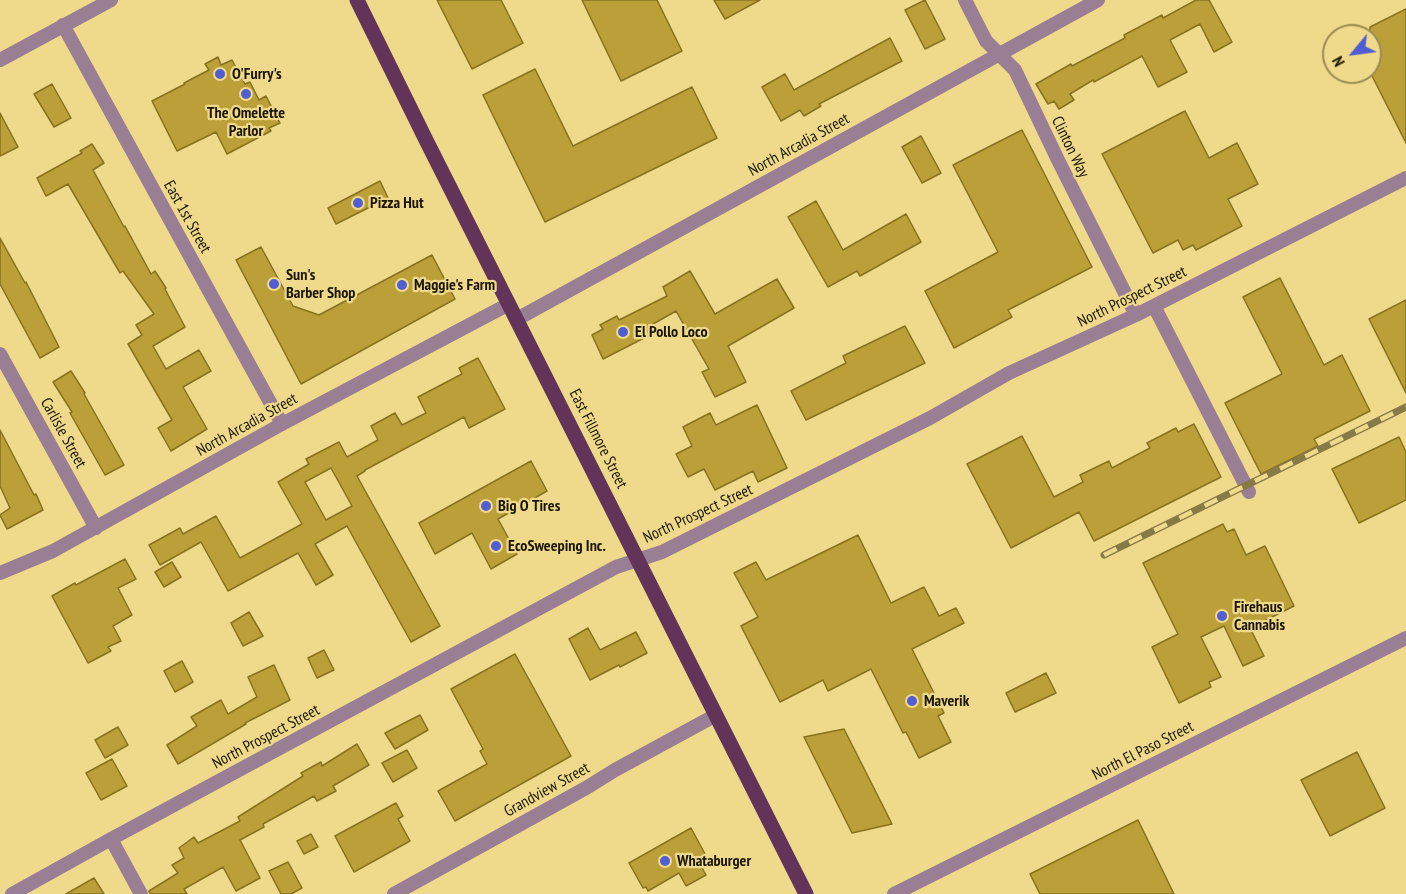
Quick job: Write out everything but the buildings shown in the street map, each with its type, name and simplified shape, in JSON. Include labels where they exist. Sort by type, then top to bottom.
[{"type":"main road","name":"East Fillmore Street","points":[[357,0],[806,894]]},
{"type":"street","points":[[0,60],[111,0]]},
{"type":"street","name":"Clinton Way","points":[[965,0],[986,41],[1015,69],[1136,315]]},
{"type":"street","name":"North Arcadia Street","points":[[517,319],[1098,0]]},
{"type":"street","name":"East 1st Street","points":[[63,26],[282,424]]},
{"type":"street","name":"North Prospect Street","points":[[12,894],[616,567],[662,552],[930,418],[1009,373],[1136,315],[1406,178]]},
{"type":"street","name":"North Arcadia Street","points":[[0,573],[53,551],[282,424],[509,304]]},
{"type":"street","points":[[1154,306],[1248,492]]},
{"type":"street","name":"Carlisle Street","points":[[0,354],[96,528]]},
{"type":"street","name":"North El Paso Street","points":[[894,894],[1406,638]]},
{"type":"street","name":"Grandview Street","points":[[394,894],[716,716]]},
{"type":"street","points":[[111,839],[141,894]]},
{"type":"railway","points":[[1104,555],[1406,407]]},
{"type":"place","name":"O'Furry's","points":[[220,74]]},
{"type":"place","name":"The Omelette Parlor","points":[[246,94]]},
{"type":"place","name":"Pizza Hut","points":[[358,203]]},
{"type":"place","name":"Sun's Barber Shop","points":[[274,284]]},
{"type":"place","name":"Maggie's Farm","points":[[402,285]]},
{"type":"place","name":"El Pollo Loco","points":[[623,332]]},
{"type":"place","name":"Big O Tires","points":[[486,506]]},
{"type":"place","name":"EcoSweeping Inc.","points":[[496,546]]},
{"type":"place","name":"Firehaus Cannabis","points":[[1222,616]]},
{"type":"place","name":"Maverik","points":[[912,701]]},
{"type":"place","name":"Whataburger","points":[[665,861]]}]
